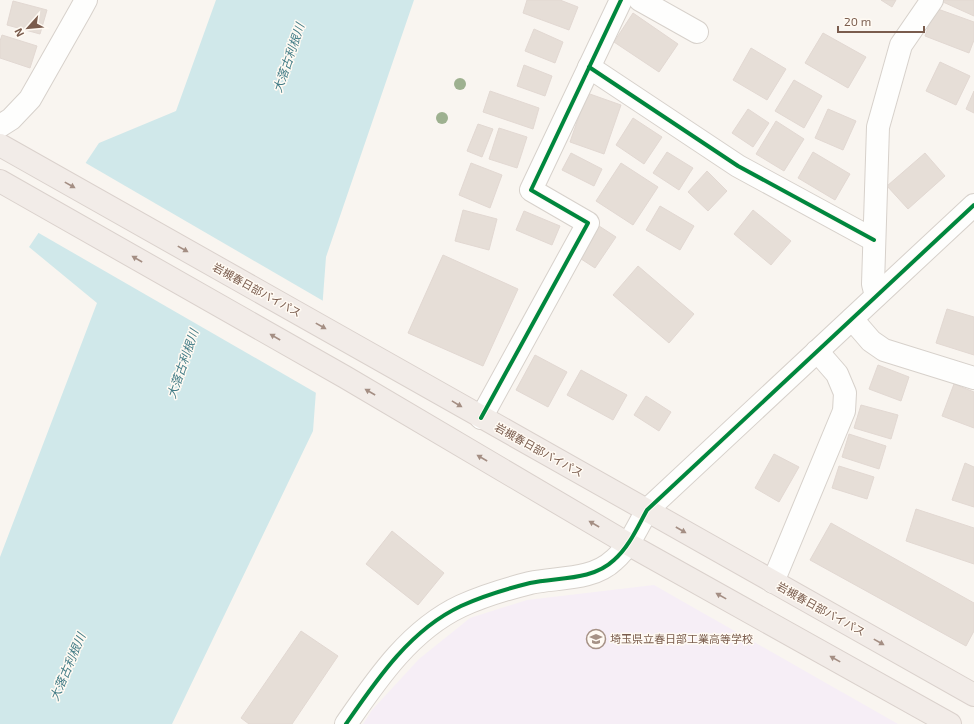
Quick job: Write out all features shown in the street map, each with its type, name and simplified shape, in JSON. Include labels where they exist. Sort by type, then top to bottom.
[{"type":"highway","name":"岩槻春日部バイパス","points":[[0,145],[481,418],[974,695]]},
{"type":"highway","points":[[0,181],[345,377],[628,544],[950,724]]},
{"type":"street","points":[[0,126],[11,119],[30,99],[86,0]]},
{"type":"street","points":[[481,418],[588,223],[531,190],[621,0]]},
{"type":"street","points":[[640,0],[697,32]]},
{"type":"street","points":[[876,296],[873,284],[878,127],[900,45],[932,0]]},
{"type":"street","points":[[589,67],[738,166],[874,240]]},
{"type":"street","points":[[346,724],[383,672],[408,645],[431,624],[460,606],[493,593],[531,583],[578,576],[595,571],[613,561],[628,544],[647,510],[974,205]]},
{"type":"street","points":[[852,318],[871,341],[884,350],[974,378]]},
{"type":"street","points":[[773,582],[844,411],[845,393],[837,374],[817,351]]},
{"type":"shaded area","name":"埼玉県立春日部工業高等学校","points":[[654,585],[898,724],[363,724],[372,710],[419,659],[470,618],[527,600]]},
{"type":"water","name":"大落古利根川","points":[[216,0],[414,0],[326,257],[313,431],[172,724],[0,724],[0,557],[97,303],[29,247],[99,143],[176,111]]},
{"type":"pier","points":[[84,162],[325,302],[318,394],[37,232]]},
{"type":"building","points":[[527,0],[560,0],[578,7],[569,30],[523,13]]},
{"type":"building","points":[[881,0],[896,0],[892,7]]},
{"type":"building","points":[[944,0],[974,0],[974,16],[943,2]]},
{"type":"building","points":[[13,1],[47,10],[40,34],[7,25]]},
{"type":"building","points":[[935,8],[974,22],[974,40],[969,53],[925,36]]},
{"type":"building","points":[[633,13],[678,44],[659,72],[614,42]]},
{"type":"building","points":[[534,29],[563,42],[555,63],[525,51]]},
{"type":"building","points":[[823,33],[866,57],[848,88],[805,63]]},
{"type":"building","points":[[2,35],[37,46],[30,68],[0,58],[0,41]]},
{"type":"building","points":[[751,48],[786,69],[767,100],[733,80]]},
{"type":"building","points":[[940,62],[970,76],[956,105],[926,91]]},
{"type":"building","points":[[524,65],[552,76],[545,96],[517,86]]},
{"type":"building","points":[[794,80],[822,96],[804,128],[775,111]]},
{"type":"building","points":[[490,91],[539,108],[533,129],[483,112]]},
{"type":"building","points":[[974,91],[974,113],[966,109]]},
{"type":"building","points":[[587,93],[621,105],[604,154],[570,142]]},
{"type":"building","points":[[748,109],[769,123],[753,147],[732,133]]},
{"type":"building","points":[[828,109],[856,121],[843,150],[815,138]]},
{"type":"building","points":[[633,118],[662,137],[644,164],[616,145]]},
{"type":"building","points":[[776,121],[804,139],[784,171],[756,154]]},
{"type":"building","points":[[478,124],[493,129],[482,157],[467,151]]},
{"type":"building","points":[[499,128],[527,137],[517,168],[489,159]]},
{"type":"building","points":[[667,152],[693,168],[679,190],[653,173]]},
{"type":"building","points":[[813,152],[850,174],[835,200],[798,178]]},
{"type":"building","points":[[571,153],[602,169],[594,186],[562,170]]},
{"type":"building","points":[[925,153],[945,176],[908,209],[887,186]]},
{"type":"building","points":[[471,163],[502,175],[490,208],[459,195]]},
{"type":"building","points":[[621,163],[658,187],[633,225],[596,201]]},
{"type":"building","points":[[707,171],[727,191],[708,211],[688,192]]},
{"type":"building","points":[[660,206],[694,226],[680,250],[646,230]]},
{"type":"building","points":[[463,210],[497,219],[489,250],[455,241]]},
{"type":"building","points":[[753,210],[791,241],[771,265],[734,234]]},
{"type":"building","points":[[524,211],[560,226],[552,245],[516,230]]},
{"type":"building","points":[[596,224],[616,237],[595,268],[575,255]]},
{"type":"building","points":[[443,255],[518,289],[483,366],[408,333]]},
{"type":"building","points":[[638,266],[694,314],[669,343],[613,295]]},
{"type":"building","points":[[947,309],[974,317],[974,355],[936,343]]},
{"type":"building","points":[[535,355],[567,372],[548,407],[516,390]]},
{"type":"building","points":[[878,365],[909,377],[901,401],[869,389]]},
{"type":"building","points":[[581,370],[627,395],[613,420],[567,395]]},
{"type":"building","points":[[954,384],[974,392],[974,428],[942,416]]},
{"type":"building","points":[[646,396],[671,412],[659,431],[634,415]]},
{"type":"building","points":[[861,405],[898,415],[891,439],[854,428]]},
{"type":"building","points":[[849,434],[886,446],[879,469],[842,457]]},
{"type":"building","points":[[774,454],[799,467],[779,502],[755,488]]},
{"type":"building","points":[[965,463],[974,467],[974,507],[952,500]]},
{"type":"building","points":[[839,466],[874,477],[867,499],[832,488]]},
{"type":"building","points":[[916,509],[974,528],[974,564],[906,541]]},
{"type":"building","points":[[831,523],[974,603],[974,631],[966,646],[810,560]]},
{"type":"building","points":[[392,531],[444,573],[418,605],[366,564]]},
{"type":"building","points":[[301,631],[338,656],[292,724],[249,724],[241,718]]},
{"type":"cycle path","points":[[481,418],[588,223],[531,190],[621,0]]},
{"type":"cycle path","points":[[589,67],[738,166],[874,240]]},
{"type":"cycle path","points":[[346,724],[396,657],[426,628],[443,616],[461,606],[495,593],[530,583],[585,575],[605,567],[614,560],[628,543],[647,510],[974,205]]},
{"type":"place","name":"埼玉県立春日部工業高等学校","points":[[596,639]]}]
